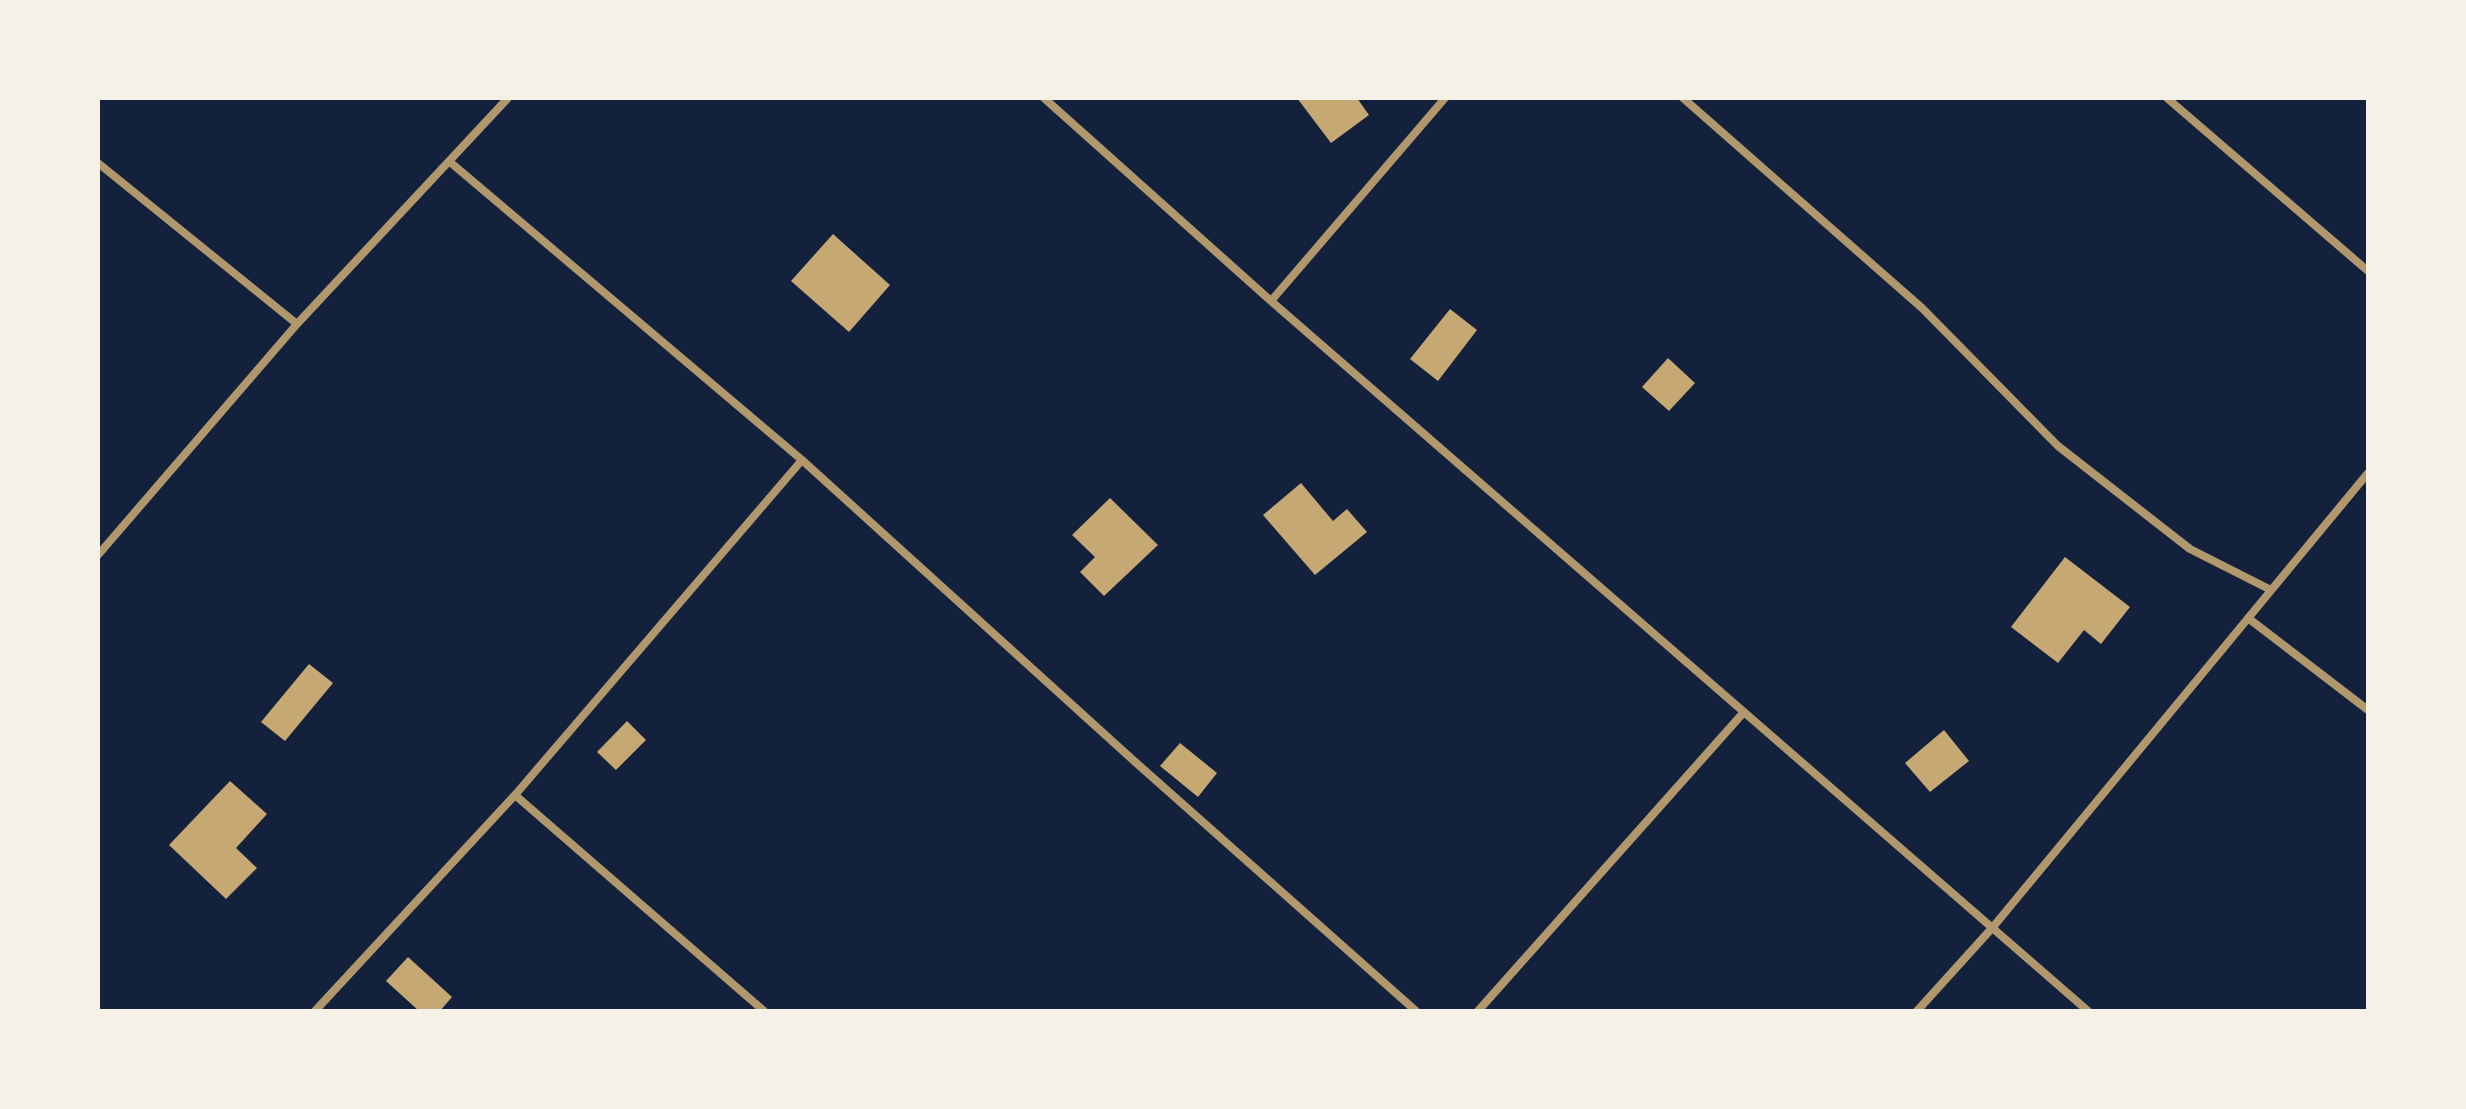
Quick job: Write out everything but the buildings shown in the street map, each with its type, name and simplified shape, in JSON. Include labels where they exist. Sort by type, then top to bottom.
[{"type":"street","points":[[98,555],[297,324],[508,98]]},
{"type":"street","points":[[1044,98],[1271,301],[2088,1011]]},
{"type":"street","points":[[1271,301],[1445,98]]},
{"type":"street","points":[[1683,98],[1922,308],[2058,446],[2190,549],[2271,590]]},
{"type":"street","points":[[2167,98],[2368,271]]},
{"type":"street","points":[[450,162],[802,460],[1416,1011]]},
{"type":"street","points":[[98,163],[297,324]]},
{"type":"street","points":[[315,1011],[515,795],[802,460]]},
{"type":"street","points":[[1917,1011],[1993,927],[2368,473]]},
{"type":"street","points":[[2248,618],[2368,710]]},
{"type":"street","points":[[1478,1011],[1744,712]]},
{"type":"street","points":[[515,795],[764,1011]]}]
